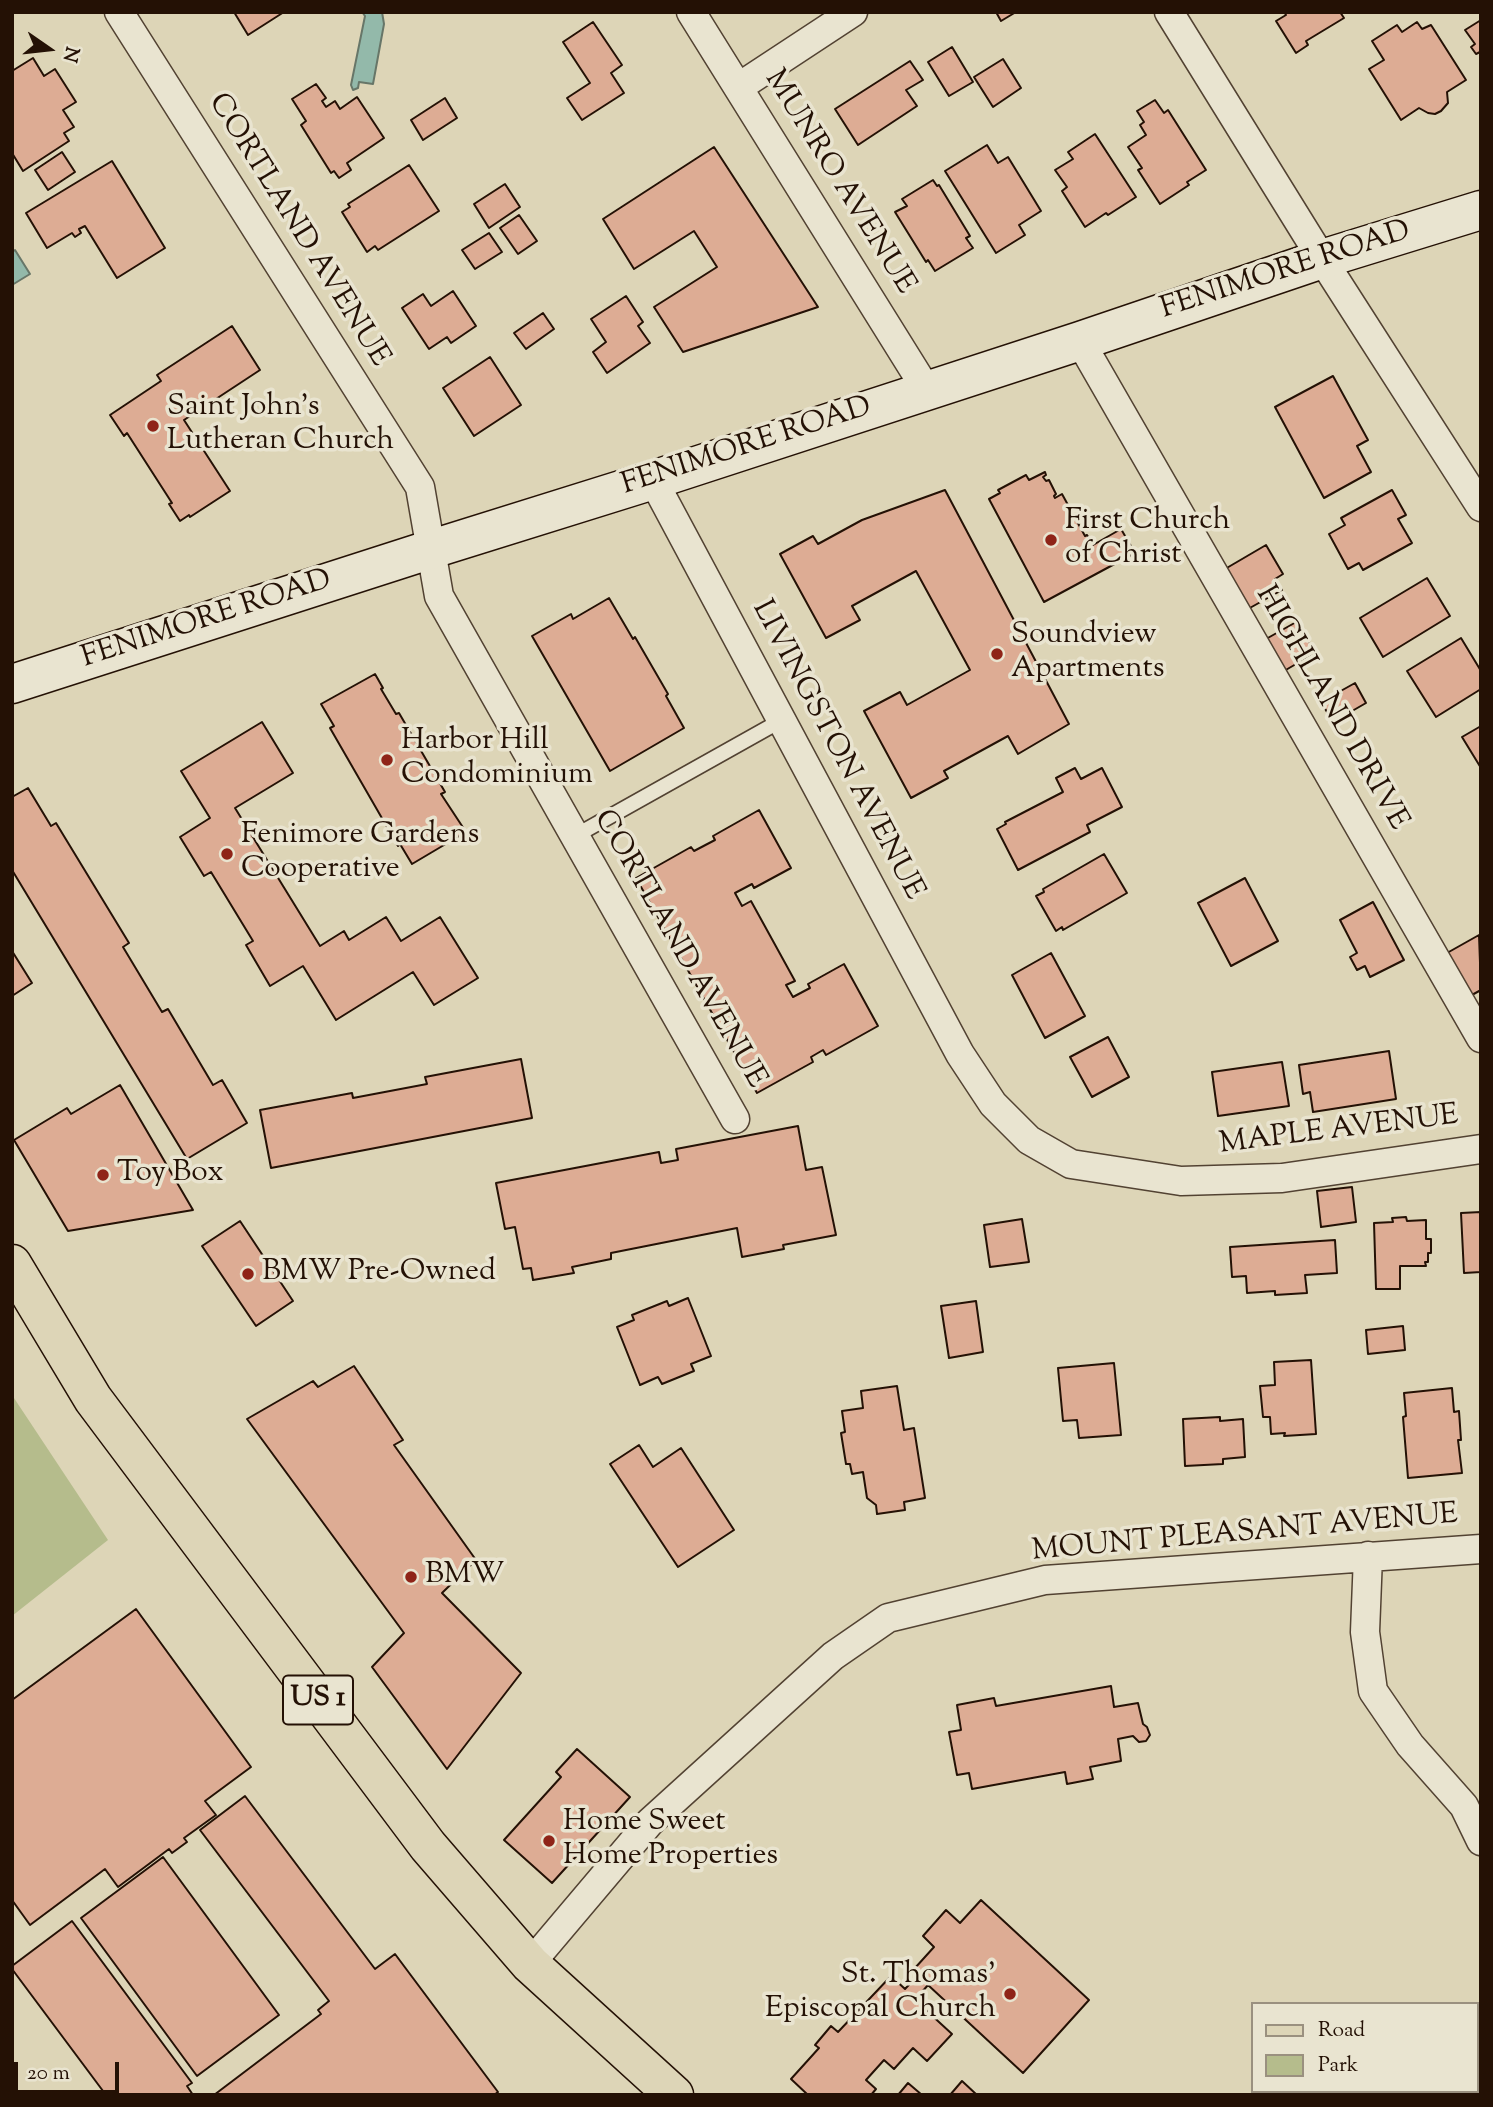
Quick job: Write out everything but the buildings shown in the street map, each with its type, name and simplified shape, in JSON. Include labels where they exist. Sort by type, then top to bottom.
[{"type":"main road","name":"US 1","points":[[12,1264],[93,1399],[428,1846],[530,1964],[674,2095]]},
{"type":"street","name":"CORTLAND AVENUE","points":[[119,12],[420,487],[439,596],[735,1119]]},
{"type":"street","name":"MUNRO AVENUE","points":[[691,12],[926,389]]},
{"type":"street","points":[[739,88],[853,12]]},
{"type":"street","points":[[1169,12],[1322,259],[1481,507]]},
{"type":"street","name":"FENIMORE ROAD","points":[[12,684],[653,480],[1481,209]]},
{"type":"street","name":"HIGHLAND DRIVE","points":[[1080,341],[1481,1038]]},
{"type":"street","name":"LIVINGSTON AVENUE","points":[[653,480],[960,1054]]},
{"type":"street","name":"MAPLE AVENUE","points":[[960,1054],[993,1104],[1029,1140],[1071,1164],[1181,1181],[1282,1178],[1481,1149]]},
{"type":"street","name":"MOUNT PLEASANT AVENUE","points":[[530,1964],[650,1822],[832,1657],[888,1618],[1045,1580],[1481,1549]]},
{"type":"street","points":[[1368,1556],[1365,1632],[1373,1691],[1409,1745],[1464,1806],[1481,1841]]},
{"type":"lane","points":[[575,836],[782,720]]},
{"type":"green space","points":[[12,1395],[108,1540],[12,1616]]},
{"type":"shaded area","points":[[362,12],[382,12],[384,24],[373,84],[359,82],[358,88],[353,90],[351,85],[365,16]]},
{"type":"shaded area","points":[[15,250],[30,274],[12,285],[12,252]]},
{"type":"place","name":"Saint John's Lutheran Church","points":[[153,426]]},
{"type":"place","name":"First Church of Christ","points":[[1051,540]]},
{"type":"place","name":"Soundview Apartments","points":[[997,654]]},
{"type":"place","name":"Harbor Hill Condominium","points":[[387,760]]},
{"type":"place","name":"Fenimore Gardens Cooperative","points":[[227,854]]},
{"type":"place","name":"Toy Box","points":[[103,1175]]},
{"type":"place","name":"BMW Pre-Owned","points":[[248,1274]]},
{"type":"place","name":"BMW","points":[[411,1577]]},
{"type":"place","name":"Home Sweet Home Properties","points":[[549,1841]]},
{"type":"place","name":"St. Thomas' Episcopal Church","points":[[1010,1994]]}]
